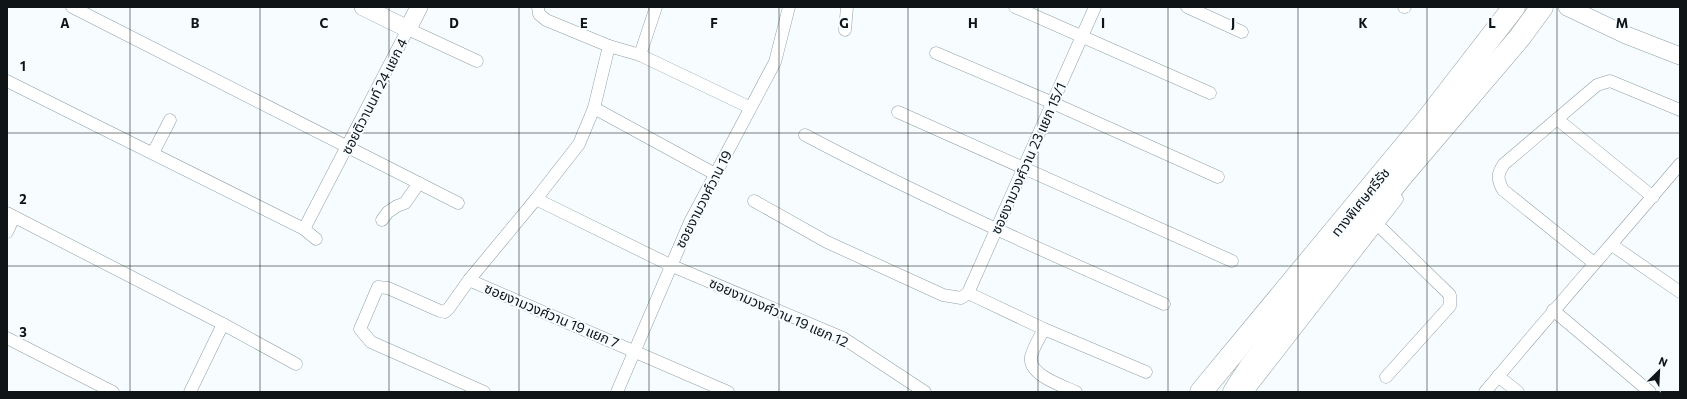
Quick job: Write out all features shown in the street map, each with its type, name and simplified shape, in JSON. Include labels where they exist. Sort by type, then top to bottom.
[{"type":"highway","name":"ทางพิเศษศรีรัช","points":[[1201,392],[1429,117],[1514,7]]},
{"type":"highway","name":"ทางพิเศษศรีรัช","points":[[1234,392],[1251,366],[1401,177],[1520,37],[1542,7]]},
{"type":"street","points":[[72,7],[458,203]]},
{"type":"street","points":[[364,7],[408,29],[419,7]]},
{"type":"street","points":[[538,7],[539,14],[546,20],[609,46],[640,55],[749,107]]},
{"type":"street","points":[[640,55],[656,7]]},
{"type":"street","name":"ซอยงามวงศ์วาน 19","points":[[617,392],[670,265],[690,222],[716,174],[749,107],[775,62],[789,7]]},
{"type":"street","points":[[845,30],[847,7]]},
{"type":"street","points":[[1015,7],[1210,93]]},
{"type":"street","name":"ซอยงามวงศ์วาน 23 แยก 15/1","points":[[968,293],[1025,168],[1095,7]]},
{"type":"street","points":[[1187,7],[1242,32]]},
{"type":"street","points":[[1248,392],[1499,66],[1550,7]]},
{"type":"street","points":[[1567,7],[1626,36],[1680,56]]},
{"type":"street","name":"ซอยติวานนท์ 24 แยก 4","points":[[304,229],[408,29],[477,61]]},
{"type":"street","points":[[484,392],[371,342],[360,329],[378,287],[388,288],[440,311],[446,312],[469,280],[579,144],[594,108],[609,46]]},
{"type":"street","points":[[936,53],[1053,103],[1218,177]]},
{"type":"street","points":[[7,81],[304,229],[316,240]]},
{"type":"street","points":[[1594,263],[1503,190],[1497,180],[1499,171],[1504,164],[1597,85],[1610,81],[1680,110]]},
{"type":"street","points":[[594,108],[716,174]]},
{"type":"street","points":[[898,112],[1232,261]]},
{"type":"street","points":[[1557,119],[1653,197]]},
{"type":"street","points":[[153,153],[170,120]]},
{"type":"street","points":[[805,135],[856,162],[996,230],[1164,304]]},
{"type":"street","points":[[1485,392],[1680,164]]},
{"type":"street","points":[[382,220],[388,212],[405,203],[419,183]]},
{"type":"street","name":"ซอยงามวงศ์วาน 19 แยก 12","points":[[536,199],[670,265],[842,338],[925,392]]},
{"type":"street","points":[[754,201],[827,242],[943,295],[961,298],[968,293],[1044,329],[1146,372]]},
{"type":"street","points":[[7,232],[11,215],[223,324],[296,364]]},
{"type":"street","points":[[1378,225],[1450,295],[1451,300],[1450,306],[1386,377]]},
{"type":"street","points":[[1612,245],[1680,292]]},
{"type":"street","name":"ซอยงามวงศ์วาน 19 แยก 7","points":[[469,280],[634,350],[728,392]]},
{"type":"street","points":[[1554,310],[1650,392]]},
{"type":"street","points":[[190,392],[223,324]]},
{"type":"street","points":[[1044,329],[1031,358],[1032,365],[1038,374],[1076,392]]},
{"type":"street","points":[[7,338],[113,392]]},
{"type":"street","points":[[1498,376],[1518,392]]}]
